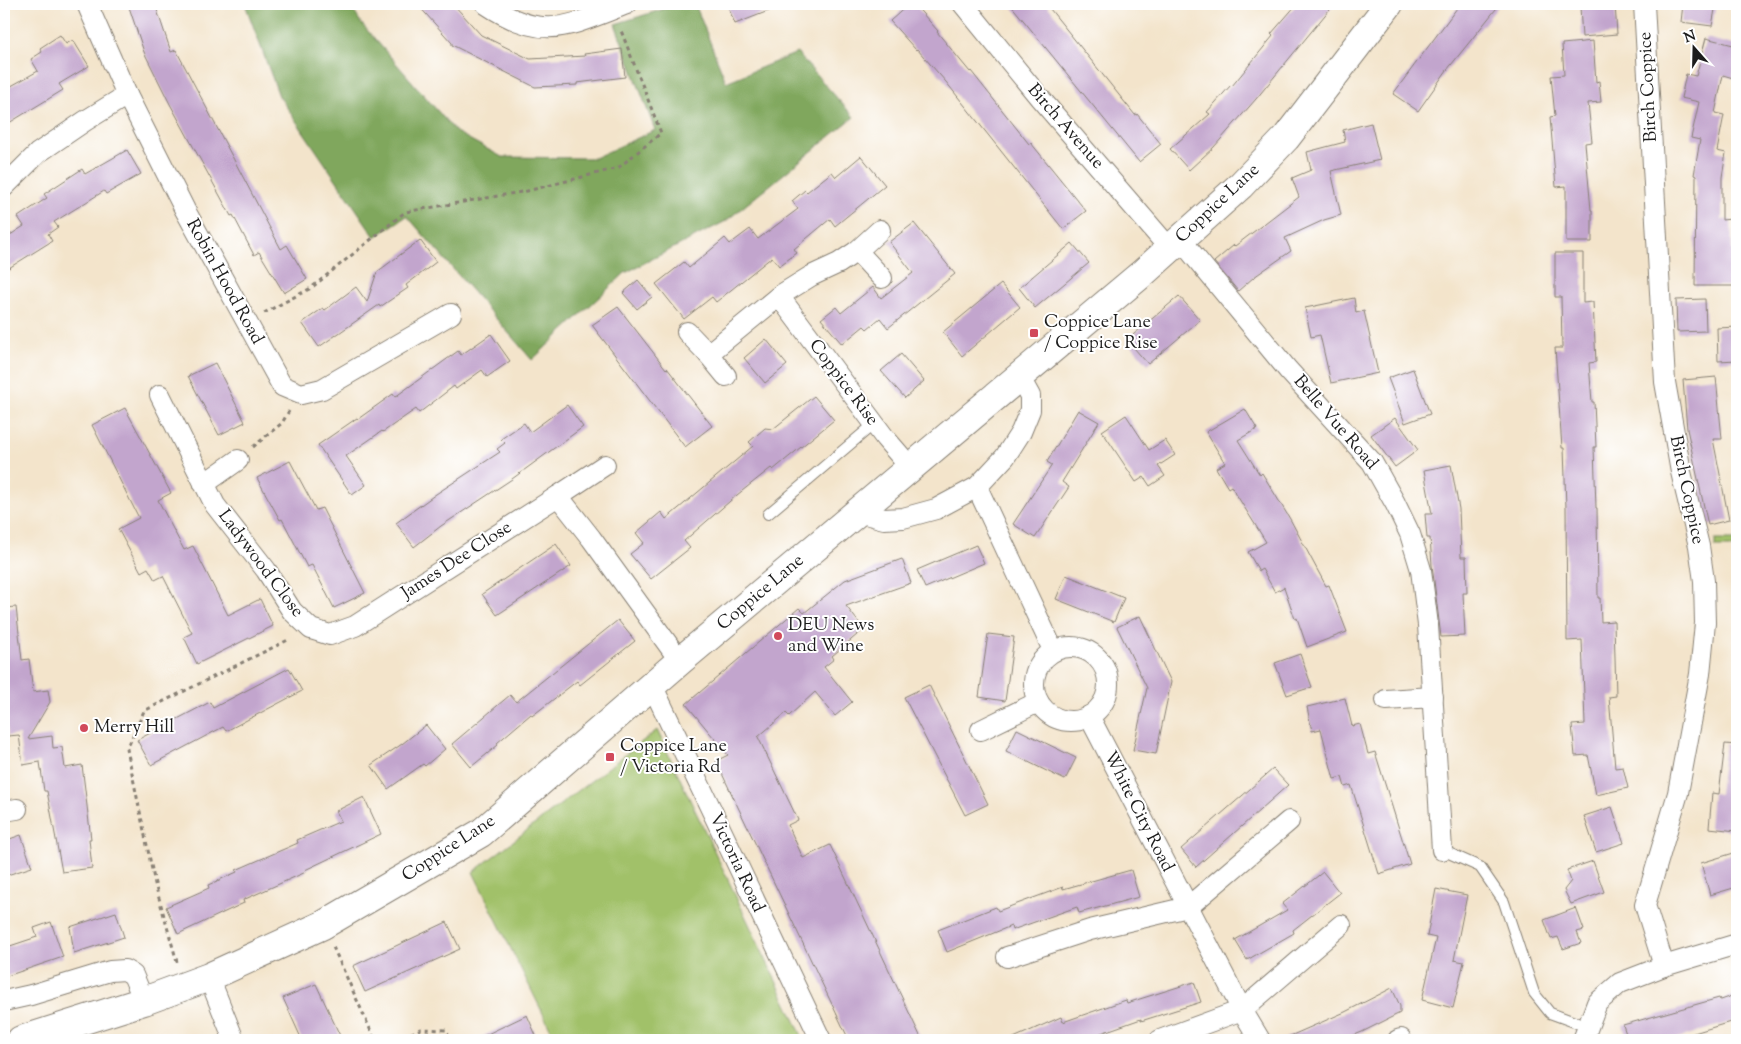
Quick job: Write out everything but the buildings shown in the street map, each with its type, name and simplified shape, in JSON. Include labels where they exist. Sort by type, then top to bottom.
[{"type":"street","name":"Robin Hood Road","points":[[87,4],[127,95],[185,210],[246,323],[282,386],[301,394]]},
{"type":"street","points":[[486,4],[508,18],[540,28],[571,25],[620,6]]},
{"type":"street","name":"Birch Avenue","points":[[963,4],[1039,98],[1176,244]]},
{"type":"street","name":"Coppice Lane","points":[[21,1040],[197,982],[323,924],[481,833],[680,661],[1133,282],[1241,185],[1286,138],[1389,4]]},
{"type":"street","name":"Birch Coppice","points":[[1644,4],[1666,382],[1681,472],[1702,564],[1705,623],[1700,674],[1678,792],[1645,905],[1664,966]]},
{"type":"street","points":[[4,187],[38,152],[127,95]]},
{"type":"street","points":[[708,354],[779,296],[811,276],[839,263],[857,251],[880,230]]},
{"type":"street","name":"Belle Vue Road","points":[[1176,244],[1372,462],[1396,503],[1410,534],[1421,570],[1428,625],[1442,850]]},
{"type":"street","points":[[857,251],[882,278]]},
{"type":"street","name":"Coppice Rise","points":[[779,296],[874,424],[910,467]]},
{"type":"street","points":[[301,394],[322,389],[451,314]]},
{"type":"street","points":[[687,332],[726,376]]},
{"type":"street","points":[[858,512],[884,519],[902,518],[936,509],[977,486],[1005,457],[1021,432],[1030,410],[1030,396],[1019,376]]},
{"type":"street","name":"Ladywood Close","points":[[160,395],[204,484],[226,521],[266,570],[292,610],[311,629],[330,635],[355,626]]},
{"type":"street","points":[[204,484],[238,460]]},
{"type":"street","name":"James Dee Close","points":[[355,626],[606,465]]},
{"type":"street","points":[[977,486],[1053,650]]},
{"type":"street","points":[[558,496],[591,538],[680,661]]},
{"type":"street","points":[[1069,646],[1086,649],[1099,659],[1107,674],[1108,690],[1101,706],[1089,716],[1075,721],[1060,720],[1048,713],[1038,702],[1033,688],[1034,673],[1042,660],[1053,650],[1069,646]]},
{"type":"street","name":"Victoria Road","points":[[652,685],[821,1040]]},
{"type":"street","points":[[1386,700],[1433,697]]},
{"type":"street","points":[[981,730],[1038,702]]},
{"type":"street","name":"White City Road","points":[[1089,716],[1188,908],[1260,1040]]},
{"type":"street","points":[[1007,957],[1090,930],[1188,908],[1289,821]]},
{"type":"street","points":[[1160,1040],[1242,1010],[1341,925]]},
{"type":"street","points":[[1585,1034],[1597,1003],[1620,983],[1664,966],[1737,944]]},
{"type":"street","points":[[4,1001],[110,971],[125,970],[133,975],[144,1001]]},
{"type":"street","points":[[197,982],[234,1040]]},
{"type":"lane","points":[[768,514],[874,424]]},
{"type":"lane","points":[[1442,850],[1480,867],[1504,902],[1534,993],[1550,1013],[1585,1034]]},
{"type":"path","points":[[246,323],[311,288],[405,212],[527,191],[618,168],[661,133],[620,6]]},
{"type":"path","points":[[238,460],[282,423],[301,394]]},
{"type":"path","points":[[197,982],[155,884],[127,748],[144,711],[311,629]]},
{"type":"path","points":[[335,952],[375,1040]]},
{"type":"path","points":[[396,1040],[421,1029],[446,1030],[450,1040]]},
{"type":"green space","points":[[245,4],[350,4],[361,23],[456,132],[502,157],[594,158],[655,130],[615,24],[680,4],[695,4],[726,82],[797,53],[854,117],[726,221],[625,273],[532,360],[407,216],[375,237],[279,96]]},
{"type":"green space","points":[[1715,540],[1737,540],[1737,547],[1715,547]]},
{"type":"green space","points":[[657,730],[804,1040],[556,1040],[473,872]]},
{"type":"place","name":"Coppice Lane / Coppice Rise","points":[[1034,333]]},
{"type":"place","name":"DEU News and Wine","points":[[778,636]]},
{"type":"place","name":"Merry Hill","points":[[84,728]]},
{"type":"place","name":"Coppice Lane / Victoria Rd","points":[[610,757]]}]
